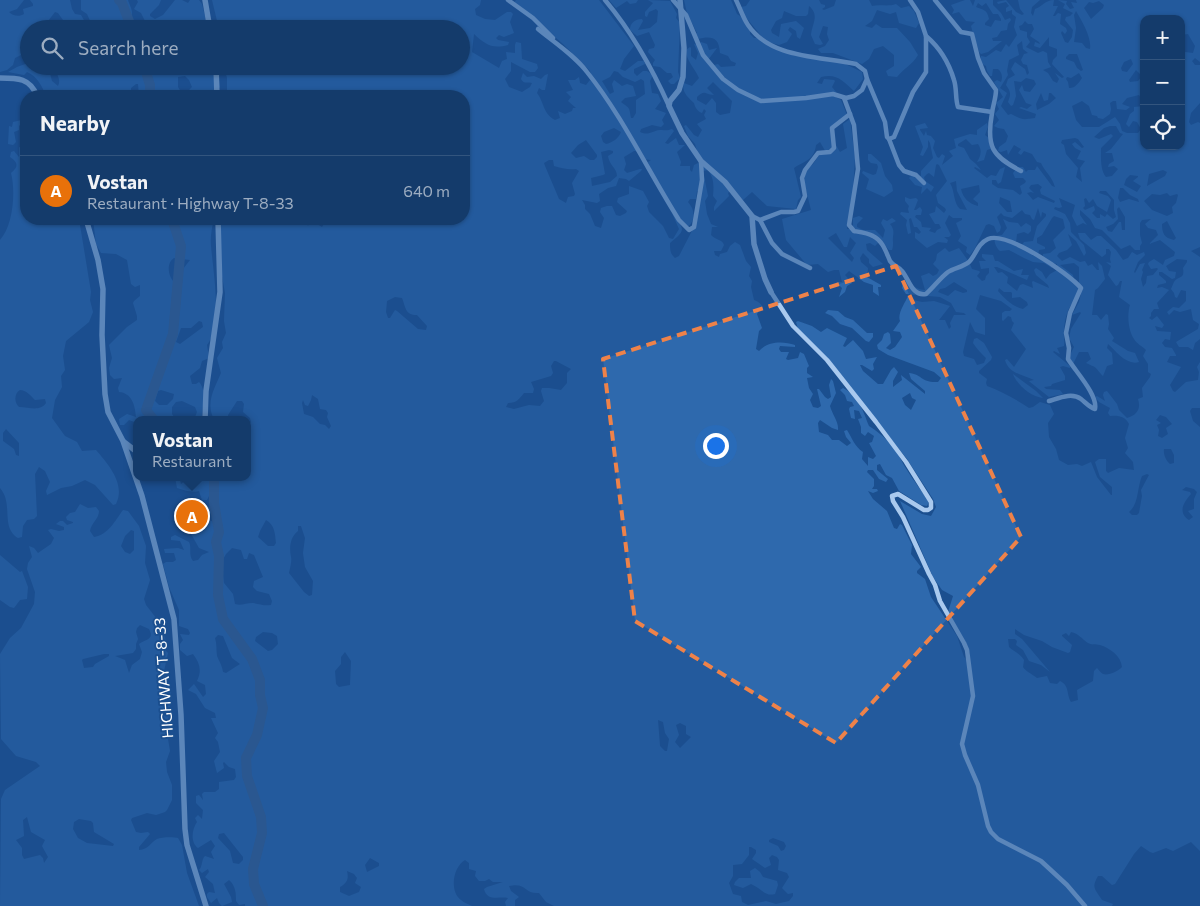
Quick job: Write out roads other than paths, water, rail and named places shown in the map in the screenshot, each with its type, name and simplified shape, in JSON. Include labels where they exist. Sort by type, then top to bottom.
[{"type":"street","points":[[205,0],[208,20]]},
{"type":"street","points":[[508,0],[533,18],[591,77],[674,212],[689,230],[694,227],[702,180],[701,161]]},
{"type":"street","points":[[605,0],[639,46],[652,68],[682,133],[701,161],[725,182],[752,216],[760,220],[772,243],[782,254],[810,268]]},
{"type":"street","points":[[673,0],[686,15],[703,54],[723,79],[738,90],[761,100],[806,98],[832,94],[844,98],[854,96],[862,90],[867,79]]},
{"type":"street","points":[[669,106],[670,101],[679,90],[682,77],[684,48],[680,0]]},
{"type":"street","points":[[736,0],[747,24],[754,32],[772,45],[785,51],[856,64],[865,71],[885,122],[886,137],[889,139],[899,165],[904,171],[916,174],[924,183]]},
{"type":"street","points":[[889,139],[894,137],[913,92],[926,72],[926,36],[920,18],[910,0]]},
{"type":"street","points":[[935,0],[961,32],[972,34],[984,73],[996,90],[990,136],[992,149],[1000,159],[1021,171]]},
{"type":"street","points":[[538,29],[557,43]]},
{"type":"street","points":[[926,36],[945,59],[954,81],[958,107],[992,112]]},
{"type":"street","points":[[216,75],[217,90]]},
{"type":"street","points":[[0,78],[22,79],[31,85],[34,90]]},
{"type":"street","points":[[844,98],[856,136],[858,169],[849,225],[854,231],[873,236],[880,241],[891,263],[901,270],[916,292],[922,295],[926,294],[949,271],[969,262],[977,248],[987,239],[994,238],[1016,244],[1048,260],[1081,288],[1070,313],[1066,333],[1069,348],[1068,359],[1089,389],[1096,404],[1095,409],[1092,409],[1080,397],[1074,396],[1049,401]]},
{"type":"street","points":[[760,220],[781,212],[798,211],[805,196],[802,178],[805,170],[818,154],[830,152],[834,148],[833,127],[850,114]]},
{"type":"street","points":[[752,216],[754,244],[771,292],[793,326],[827,360],[876,422],[906,462],[932,502],[931,508],[924,510],[898,494],[892,496],[928,574],[935,585],[940,601],[967,650],[973,696],[962,744],[978,785],[991,832],[998,839],[1041,861],[1067,885],[1085,906]]},
{"type":"street","name":"HIGHWAY T-8-33","points":[[88,225],[98,260],[103,289],[102,335],[105,394],[108,412],[123,441],[133,470]]},
{"type":"street","points":[[205,416],[206,391],[220,292],[218,225]]},
{"type":"street","points":[[123,441],[133,449]]},
{"type":"street","name":"HIGHWAY T-8-33","points":[[137,481],[174,619],[181,715],[185,829],[187,845],[206,906]]},
{"type":"waterway","points":[[119,0],[129,20]]},
{"type":"waterway","points":[[147,75],[150,90]]},
{"type":"waterway","points":[[151,416],[146,410],[173,334],[181,246],[174,225]]},
{"type":"waterway","points":[[214,481],[214,503],[219,532],[216,542],[219,556],[218,595],[223,619],[252,659],[260,680],[260,695],[263,708],[257,735],[246,758],[247,776],[261,817],[262,833],[253,869],[254,884],[263,906]]},
{"type":"place","name":"Vostan","points":[[192,516]]}]
